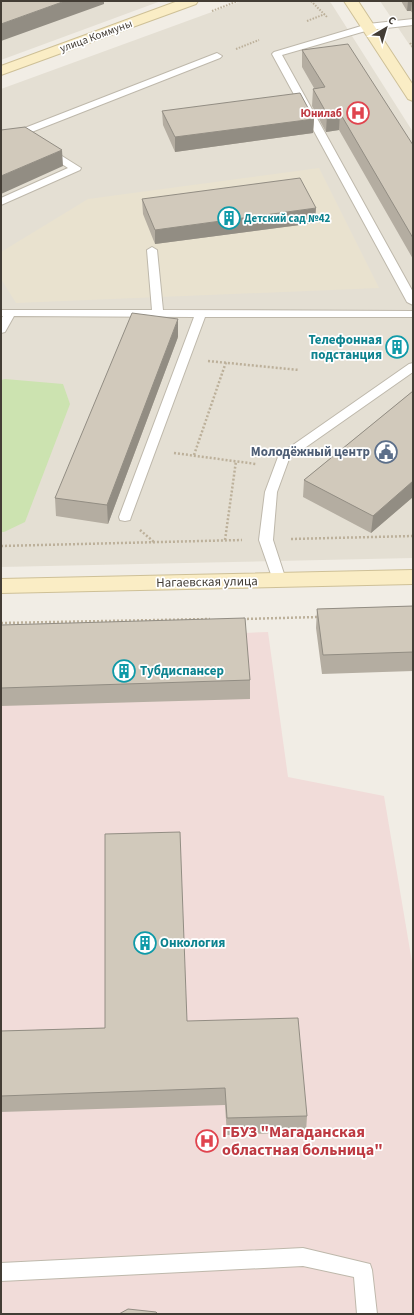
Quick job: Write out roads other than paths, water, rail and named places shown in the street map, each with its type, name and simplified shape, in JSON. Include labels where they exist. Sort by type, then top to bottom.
[{"type":"street","name":"улица Коммуны","points":[[1,71],[191,1]]},
{"type":"street","points":[[351,1],[413,96]]},
{"type":"street","name":"Нагаевская улица","points":[[1,586],[413,577]]},
{"type":"lane","points":[[413,22],[368,27],[277,54],[413,302]]},
{"type":"lane","points":[[1,202],[76,168],[21,133],[217,56]]},
{"type":"lane","points":[[152,250],[158,313]]},
{"type":"lane","points":[[1,330],[5,313],[158,313],[200,315],[413,314]]},
{"type":"lane","points":[[125,517],[200,315]]},
{"type":"lane","points":[[279,580],[266,540],[271,492],[284,457],[413,367]]},
{"type":"lane","points":[[1,1272],[303,1257],[363,1270],[367,1314]]},
{"type":"place","name":"Юнилаб","points":[[358,113]]},
{"type":"place","name":"Детский сад №42","points":[[229,218]]},
{"type":"place","name":"Телефонная подстанция","points":[[397,347]]},
{"type":"place","name":"Молодёжный центр","points":[[386,452]]},
{"type":"place","name":"Тубдиспансер","points":[[124,671]]},
{"type":"place","name":"Онкология","points":[[145,943]]},
{"type":"place","name":"ГБУЗ \"Магаданская областная больница\"","points":[[207,1141]]}]
